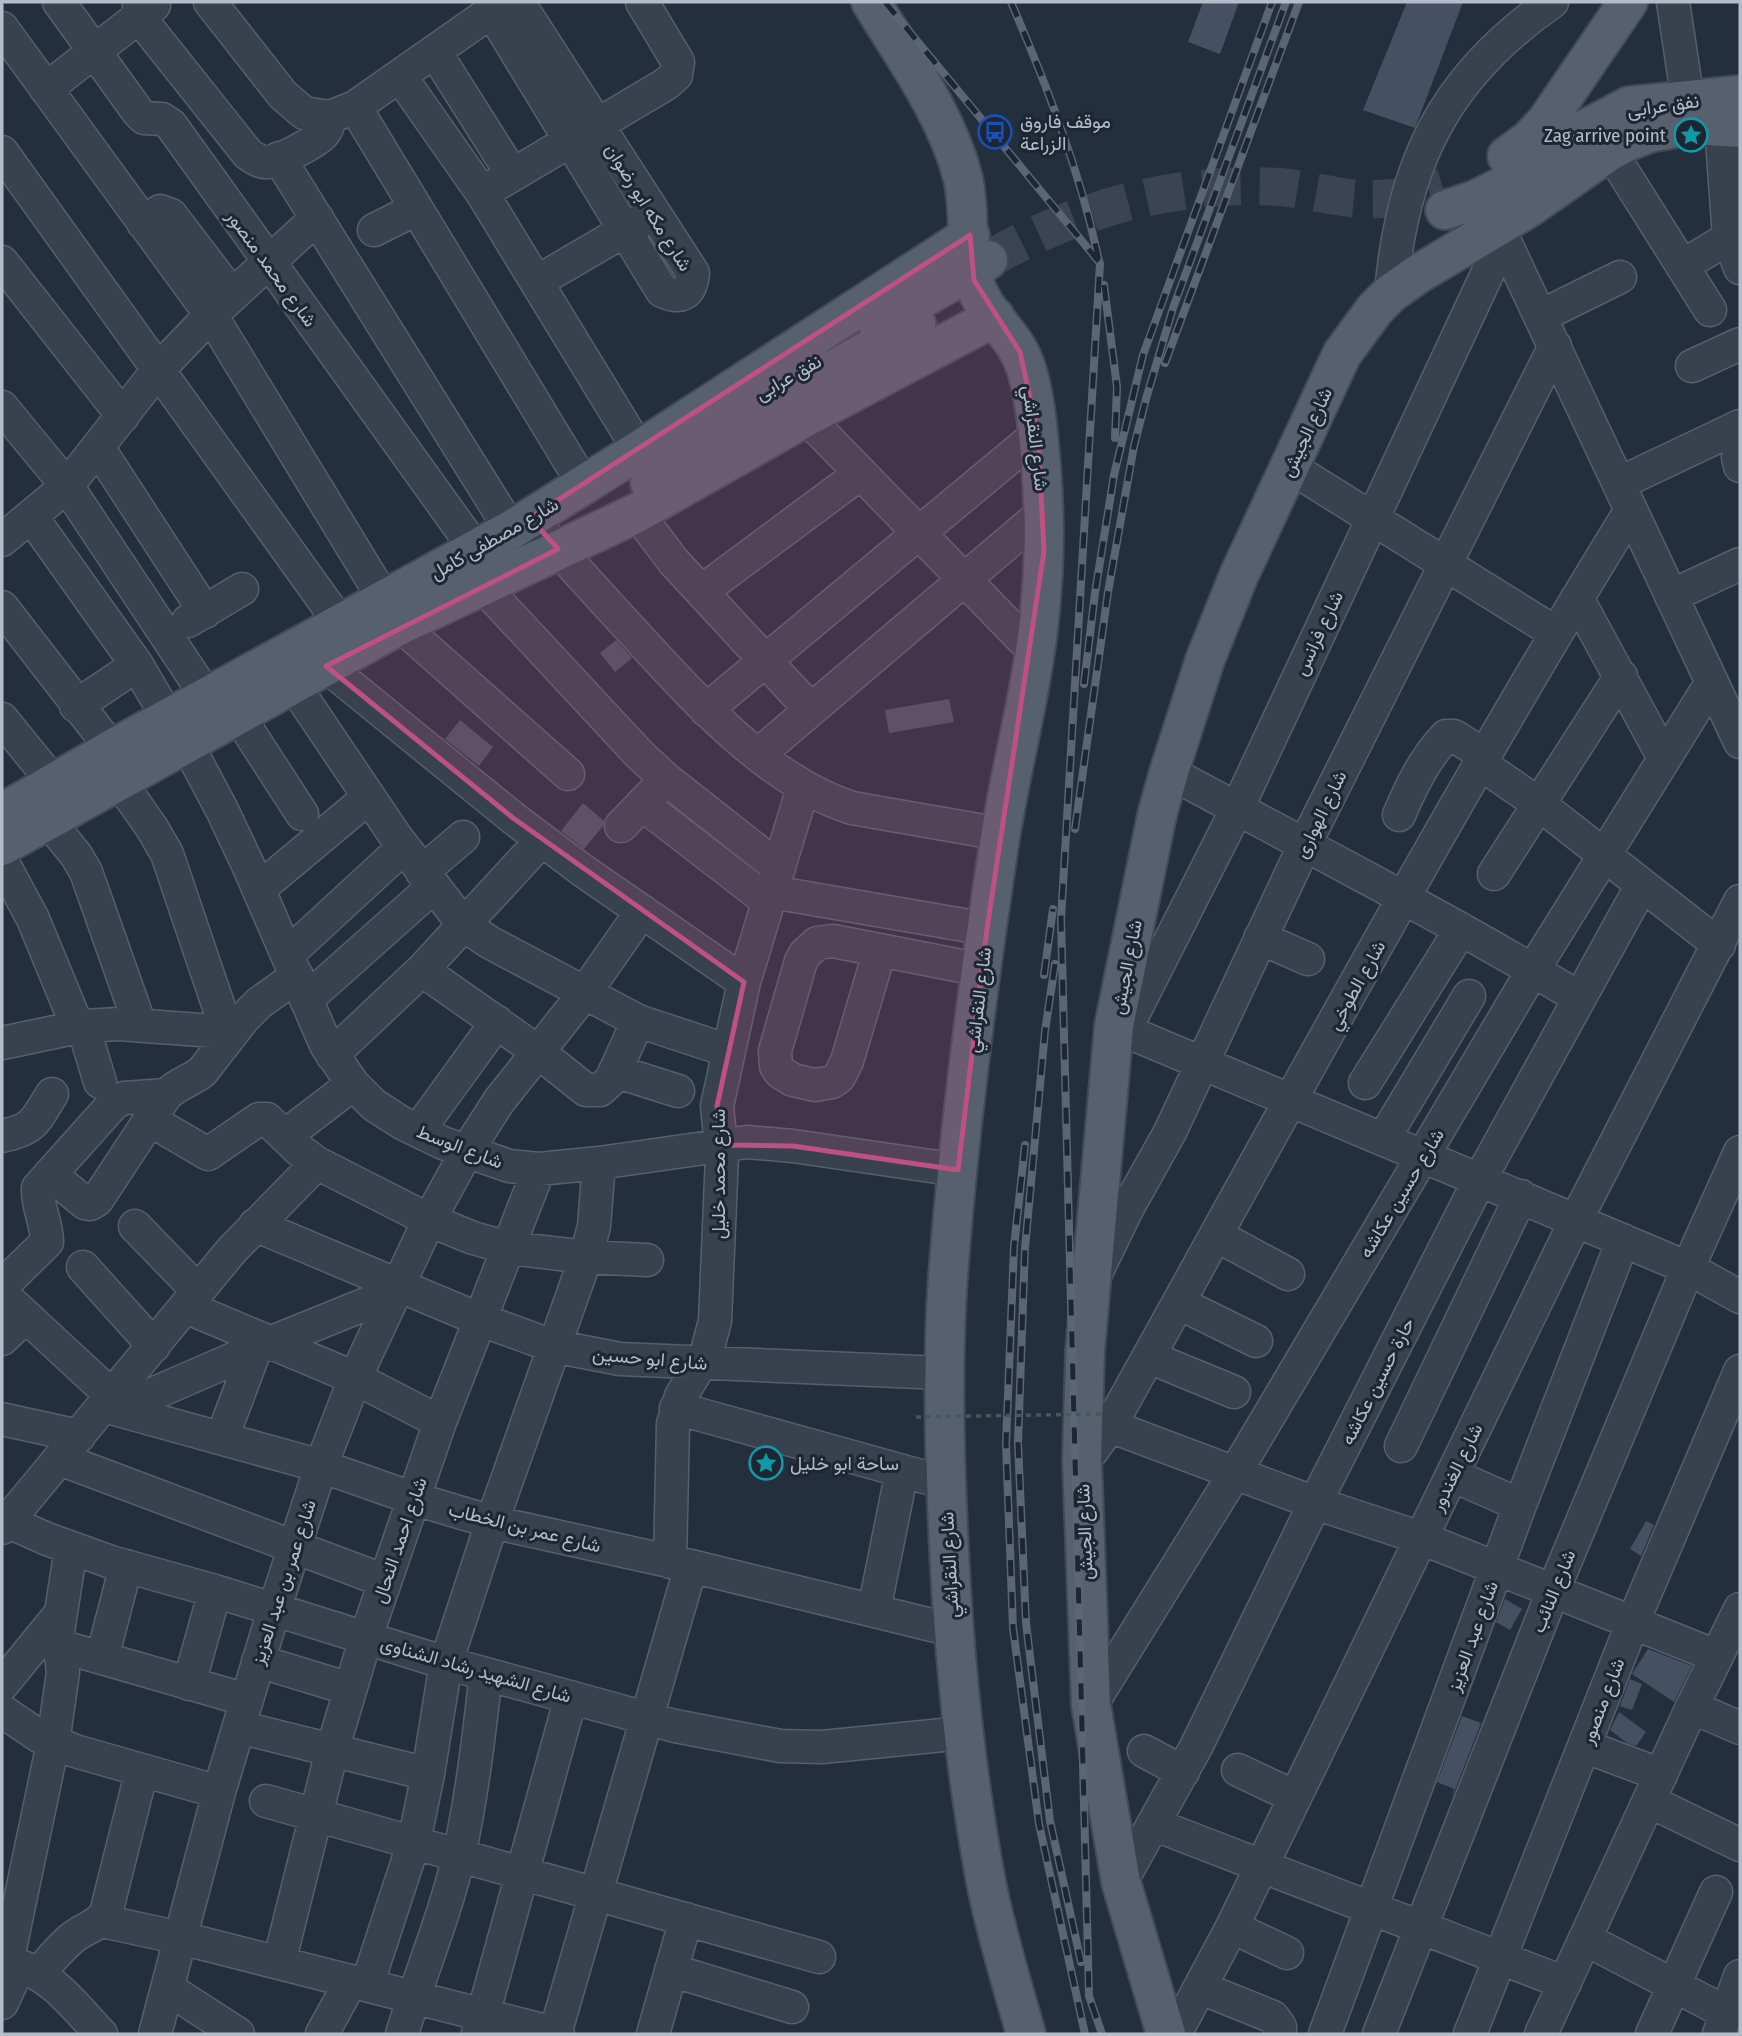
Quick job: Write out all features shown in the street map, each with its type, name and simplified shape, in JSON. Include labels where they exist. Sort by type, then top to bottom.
[{"type":"main road","points":[[871,2],[949,135],[964,184],[983,275]]},
{"type":"main road","name":"نفق عرابى","points":[[1628,2],[1546,122],[1529,140],[1444,199],[1475,201],[1503,186],[1578,133],[1629,106],[1716,115]]},
{"type":"main road","name":"شارع الجيش","points":[[1166,2034],[1121,1882],[1091,1704],[1082,1460],[1090,1285],[1119,1028],[1157,815],[1168,772],[1205,660],[1239,575],[1342,354],[1363,323],[1391,293],[1418,274],[1498,246],[1557,191],[1610,151],[1649,133],[1716,115]]},
{"type":"main road","name":"شارع مصطفى كامل","points":[[472,565],[558,549],[637,513],[806,417],[983,275]]},
{"type":"main road","name":"شارع مصطفى كامل","points":[[222,706],[310,675],[392,612],[472,565],[520,524],[639,450],[983,275]]},
{"type":"main road","name":"شارع النقراشي","points":[[983,275],[1028,373],[1038,434],[1045,512],[1040,612],[1035,652],[1001,834],[958,1170],[948,1276],[943,1373],[952,1630],[963,1734],[986,1886],[1026,2034]]},
{"type":"main road","name":"نفق عرابى","points":[[584,485],[658,452],[983,275]]},
{"type":"main road","name":"نفق عرابى","points":[[637,513],[648,484],[659,470],[676,457],[983,275]]},
{"type":"main road","name":"شارع مصطفى كامل","points":[[2,846],[25,802],[115,765],[222,706],[340,623],[392,612]]},
{"type":"street","name":"شارع محمد منصور","points":[[59,2],[144,118],[162,119],[170,125],[268,262],[472,565],[616,731],[773,887]]},
{"type":"street","points":[[210,2],[284,95],[304,113],[343,112]]},
{"type":"street","points":[[482,193],[666,84],[676,75],[678,62],[642,2]]},
{"type":"street","points":[[1391,293],[1398,232],[1405,201],[1423,151],[1443,113],[1489,54],[1520,25],[1552,2]]},
{"type":"street","points":[[1673,2],[1716,115],[1729,238],[1740,268]]},
{"type":"street","points":[[46,89],[94,52],[145,7],[248,155],[268,162],[316,140],[343,112],[505,5]]},
{"type":"street","name":"شارع مكه ابو رضوان","points":[[505,5],[597,125],[693,273],[692,285],[684,294],[673,296],[662,291],[570,141],[505,5]]},
{"type":"street","points":[[2,28],[144,223],[221,305],[392,612],[568,774]]},
{"type":"street","points":[[435,52],[512,174]]},
{"type":"street","points":[[400,76],[482,193],[639,450]]},
{"type":"street","points":[[343,112],[416,209],[584,485]]},
{"type":"street","points":[[1610,151],[1710,310]]},
{"type":"street","points":[[2,152],[340,623]]},
{"type":"street","points":[[279,158],[520,524],[558,549],[706,710],[803,788],[830,801],[852,808],[1001,834]]},
{"type":"street","points":[[374,230],[416,209]]},
{"type":"street","points":[[552,274],[654,213]]},
{"type":"street","points":[[2,540],[67,486],[99,449],[158,370],[221,305],[317,218]]},
{"type":"street","points":[[1682,266],[1729,238]]},
{"type":"street","points":[[1498,246],[1541,316],[1740,742]]},
{"type":"street","name":"شارع فرانس","points":[[1119,1028],[1237,809],[1498,246]]},
{"type":"street","points":[[2,262],[123,416]]},
{"type":"street","points":[[1541,316],[1620,277]]},
{"type":"street","points":[[1692,366],[1740,344]]},
{"type":"street","name":"شارع الهوارى","points":[[1090,1285],[1127,1209],[1170,1132],[1304,846],[1555,346]]},
{"type":"street","points":[[2,407],[67,486],[165,634],[302,814]]},
{"type":"street","points":[[806,417],[1035,652]]},
{"type":"street","points":[[1625,496],[1740,426]]},
{"type":"street","points":[[706,710],[1038,434]]},
{"type":"street","points":[[99,449],[205,612]]},
{"type":"street","points":[[1740,452],[1740,466]]},
{"type":"street","points":[[1290,467],[1556,633]]},
{"type":"street","points":[[702,591],[861,472]]},
{"type":"street","name":"شارع الطوخي","points":[[1082,1460],[1092,1451],[1105,1420],[1149,1357],[1291,1099],[1577,598],[1625,496]]},
{"type":"street","points":[[759,754],[1045,512]]},
{"type":"street","points":[[637,513],[674,562],[811,710]]},
{"type":"street","name":"شارع الوسط","points":[[32,516],[137,665],[177,731],[222,810],[326,1045],[353,1084],[374,1105],[418,1130],[509,1166],[539,1169],[599,1163],[747,1142],[958,1170]]},
{"type":"street","points":[[1671,596],[1740,564]]},
{"type":"street","points":[[165,634],[242,589]]},
{"type":"street","points":[[1577,598],[1664,758]]},
{"type":"street","points":[[2,607],[76,706],[115,765],[167,854],[228,1034]]},
{"type":"street","points":[[76,706],[137,665]]},
{"type":"street","points":[[310,675],[369,797],[464,925],[489,942],[638,1021],[729,1051]]},
{"type":"street","points":[[310,675],[744,982]]},
{"type":"street","points":[[1494,874],[1621,676]]},
{"type":"street","name":"شارع حسين عكاشه","points":[[1091,1704],[1235,1473],[1533,970],[1712,682]]},
{"type":"street","points":[[2,719],[25,802],[86,872],[140,1025]]},
{"type":"street","points":[[1399,815],[1412,785],[1434,749],[1447,736],[1454,736],[1719,945]]},
{"type":"street","points":[[1168,772],[1405,897],[1578,997]]},
{"type":"street","points":[[666,779],[632,815],[773,887],[987,929]]},
{"type":"street","name":"شارع محمد خليل","points":[[556,2034],[647,1718],[680,1564],[673,1424],[681,1396],[711,1343],[715,1321],[721,1145],[718,1106],[744,982],[803,788]]},
{"type":"street","points":[[259,889],[369,797]]},
{"type":"street","points":[[50,1174],[85,1203],[93,1203],[176,1085],[194,1079],[202,1072],[228,1034],[259,1003],[297,976],[420,869],[463,837]]},
{"type":"street","points":[[332,1055],[422,970],[542,840]]},
{"type":"street","points":[[2,861],[33,919],[80,1027],[100,1082]]},
{"type":"street","points":[[297,976],[420,869]]},
{"type":"street","name":"حارة حسين عكاشه","points":[[1121,1882],[1183,1772],[1315,1503],[1480,1179],[1642,885]]},
{"type":"street","name":"شارع الغندور","points":[[1175,2034],[1232,1927],[1576,1220],[1740,901]]},
{"type":"street","name":"شارع عمر بن عبد العزيز","points":[[155,2034],[219,1792],[258,1661],[321,1466],[355,1378],[429,1220],[467,1151],[499,1101],[584,994],[642,911]]},
{"type":"street","points":[[1365,1083],[1461,929]]},
{"type":"street","points":[[1260,938],[1308,959]]},
{"type":"street","points":[[880,950],[847,1061],[839,1077],[823,1085],[786,1077],[776,1066],[775,1051],[805,954],[810,948],[825,941],[880,950],[982,970]]},
{"type":"street","points":[[422,970],[537,1051],[586,1090],[600,1090],[611,1080],[638,1021]]},
{"type":"street","points":[[1384,1138],[1469,996]]},
{"type":"street","points":[[418,1130],[497,1023]]},
{"type":"street","points":[[2,1043],[80,1027],[140,1025],[228,1034]]},
{"type":"street","points":[[1119,1028],[1688,1268],[1740,1297]]},
{"type":"street","points":[[615,1071],[678,1091]]},
{"type":"street","points":[[285,1136],[353,1084]]},
{"type":"street","points":[[2,1136],[30,1127],[52,1094]]},
{"type":"street","points":[[2,1286],[47,1242],[47,1231],[37,1199],[38,1188],[114,1103],[124,1098],[158,1108],[208,1154],[258,1119],[267,1119],[317,1163],[429,1220],[473,1238],[509,1248],[586,1257],[647,1260]]},
{"type":"street","name":"شارع النائب","points":[[1379,2034],[1553,1591],[1688,1268],[1740,1152]]},
{"type":"street","points":[[4,1523],[111,1404],[154,1346],[255,1225],[317,1163]]},
{"type":"street","points":[[322,2034],[359,1983],[414,1842],[446,1663],[492,1522],[586,1257],[594,1226],[599,1163]]},
{"type":"street","name":"شارع احمد النحال","points":[[279,1963],[332,1751],[366,1637],[440,1422],[539,1169]]},
{"type":"street","points":[[1401,1446],[1521,1196]]},
{"type":"street","name":"شارع ابو حسين","points":[[255,1225],[395,1289],[553,1346],[620,1359],[943,1373]]},
{"type":"street","points":[[135,1226],[192,1299],[264,1346],[355,1378],[440,1422]]},
{"type":"street","points":[[1216,1235],[1288,1274]]},
{"type":"street","name":"شارع عبد العزيز","points":[[1325,2034],[1520,1506],[1623,1240]]},
{"type":"street","points":[[83,1267],[154,1346]]},
{"type":"street","points":[[111,1404],[264,1346],[395,1289]]},
{"type":"street","points":[[2,1294],[111,1404]]},
{"type":"street","points":[[1179,1303],[1256,1340]]},
{"type":"street","points":[[2,1339],[26,1316]]},
{"type":"street","points":[[222,1438],[264,1346]]},
{"type":"street","points":[[1149,1357],[1234,1392]]},
{"type":"street","name":"شارع منصور","points":[[1471,2034],[1633,1622],[1737,1389]]},
{"type":"street","name":"شارع عمر بن الخطاب","points":[[111,1404],[321,1466],[492,1522],[952,1630]]},
{"type":"street","points":[[676,1408],[946,1483]]},
{"type":"street","points":[[2,1419],[294,1547],[386,1581]]},
{"type":"street","points":[[1105,1420],[1315,1503],[1421,1538],[1716,1656]]},
{"type":"street","points":[[874,1611],[902,1471]]},
{"type":"street","points":[[1452,1475],[1520,1506]]},
{"type":"street","name":"شارع الشهيد رشاد الشناوى","points":[[4,1523],[126,1566],[446,1663],[647,1718],[780,1746],[822,1747],[963,1734]]},
{"type":"street","points":[[2,2003],[17,1966],[14,1863],[53,1743],[63,1672],[60,1614],[71,1548]]},
{"type":"street","points":[[102,1658],[126,1566]]},
{"type":"street","points":[[189,1684],[215,1591]]},
{"type":"street","points":[[1541,2034],[1740,1609]]},
{"type":"street","points":[[2,1685],[60,1614]]},
{"type":"street","points":[[60,1646],[189,1684],[243,1713],[332,1751],[428,1774]]},
{"type":"street","points":[[258,1661],[351,1689]]},
{"type":"street","points":[[402,2034],[440,1922],[459,1855],[476,1758],[486,1674]]},
{"type":"street","points":[[480,2024],[571,1697]]},
{"type":"street","points":[[1692,1707],[1740,1728]]},
{"type":"street","points":[[2,1711],[53,1743],[219,1792]]},
{"type":"street","points":[[1584,1746],[1655,1788],[1740,1845]]},
{"type":"street","points":[[1144,1751],[1183,1772]]},
{"type":"street","points":[[102,1922],[112,1894],[142,1770]]},
{"type":"street","points":[[1238,1770],[1295,1797]]},
{"type":"street","points":[[266,1801],[820,1957]]},
{"type":"street","points":[[1153,1824],[1564,1983]]},
{"type":"street","points":[[1652,2034],[1716,1892]]},
{"type":"street","points":[[653,2034],[686,1919]]},
{"type":"street","points":[[17,1966],[102,1922],[181,1938],[413,1997],[480,2024],[556,2034]]},
{"type":"street","points":[[1232,1927],[1287,1952]]},
{"type":"street","points":[[1585,1939],[1674,1985],[1723,2023],[1740,1976]]},
{"type":"street","points":[[17,1966],[54,1984],[68,2020],[101,2034]]},
{"type":"street","points":[[671,1970],[792,2007]]},
{"type":"street","points":[[167,1988],[238,2034]]},
{"type":"street","points":[[1201,1988],[1273,2017],[1280,2027],[1280,2034]]},
{"type":"path","points":[[916,1417],[1105,1420]]},
{"type":"highlighted area","points":[[970,235],[974,280],[1020,352],[1038,434],[1044,551],[987,929],[958,1170],[793,1146],[721,1145],[717,1106],[744,982],[513,818],[326,666],[558,549],[530,518]]},
{"type":"building","points":[[1203,2],[1239,2],[1220,54],[1188,42]]},
{"type":"building","points":[[1407,2],[1463,2],[1415,128],[1363,110]]},
{"type":"building","points":[[616,640],[632,658],[615,672],[600,653]]},
{"type":"building","points":[[949,699],[954,722],[889,733],[885,710]]},
{"type":"building","points":[[460,720],[493,747],[479,766],[445,739]]},
{"type":"building","points":[[583,803],[604,821],[584,849],[561,831]]},
{"type":"building","points":[[1646,1521],[1654,1525],[1641,1556],[1630,1549]]},
{"type":"building","points":[[1505,1599],[1522,1609],[1510,1630],[1496,1622]]},
{"type":"building","points":[[1648,1649],[1692,1666],[1674,1702],[1632,1674]]},
{"type":"building","points":[[1630,1679],[1642,1684],[1632,1710],[1620,1706]]},
{"type":"building","points":[[1619,1712],[1646,1732],[1636,1746],[1627,1743],[1610,1730]]},
{"type":"building","points":[[1462,1716],[1481,1723],[1452,1798],[1454,1789],[1437,1782]]},
{"type":"tunnel","points":[[988,260],[1092,212],[1165,194],[1241,186],[1280,187],[1343,197],[1381,199],[1418,194],[1443,187]]},
{"type":"railway","points":[[885,2],[1100,263],[1061,919],[1089,1996],[1102,2034]]},
{"type":"railway","points":[[1011,2],[1061,129],[1082,194],[1099,261]]},
{"type":"railway","points":[[1084,684],[1114,475],[1143,355],[1272,2]]},
{"type":"railway","points":[[1075,829],[1108,592],[1134,446],[1173,308],[1286,2]]},
{"type":"railway","points":[[1165,363],[1299,2]]},
{"type":"railway","points":[[1104,285],[1117,387],[1115,438]]},
{"type":"railway","points":[[1044,975],[1053,909]]},
{"type":"railway","points":[[1055,964],[1045,1031],[1025,1248],[1018,1443],[1026,1623],[1050,1821],[1081,1962]]},
{"type":"railway","points":[[1025,1145],[1014,1247],[1006,1444],[1013,1628],[1039,1824],[1085,2034]]},
{"type":"place","name":"موقف فاروق الزراعة","points":[[995,132]]},
{"type":"place","name":"Zag arrive point","points":[[1691,135]]},
{"type":"place","name":"ساحة ابو خليل","points":[[766,1463]]}]
